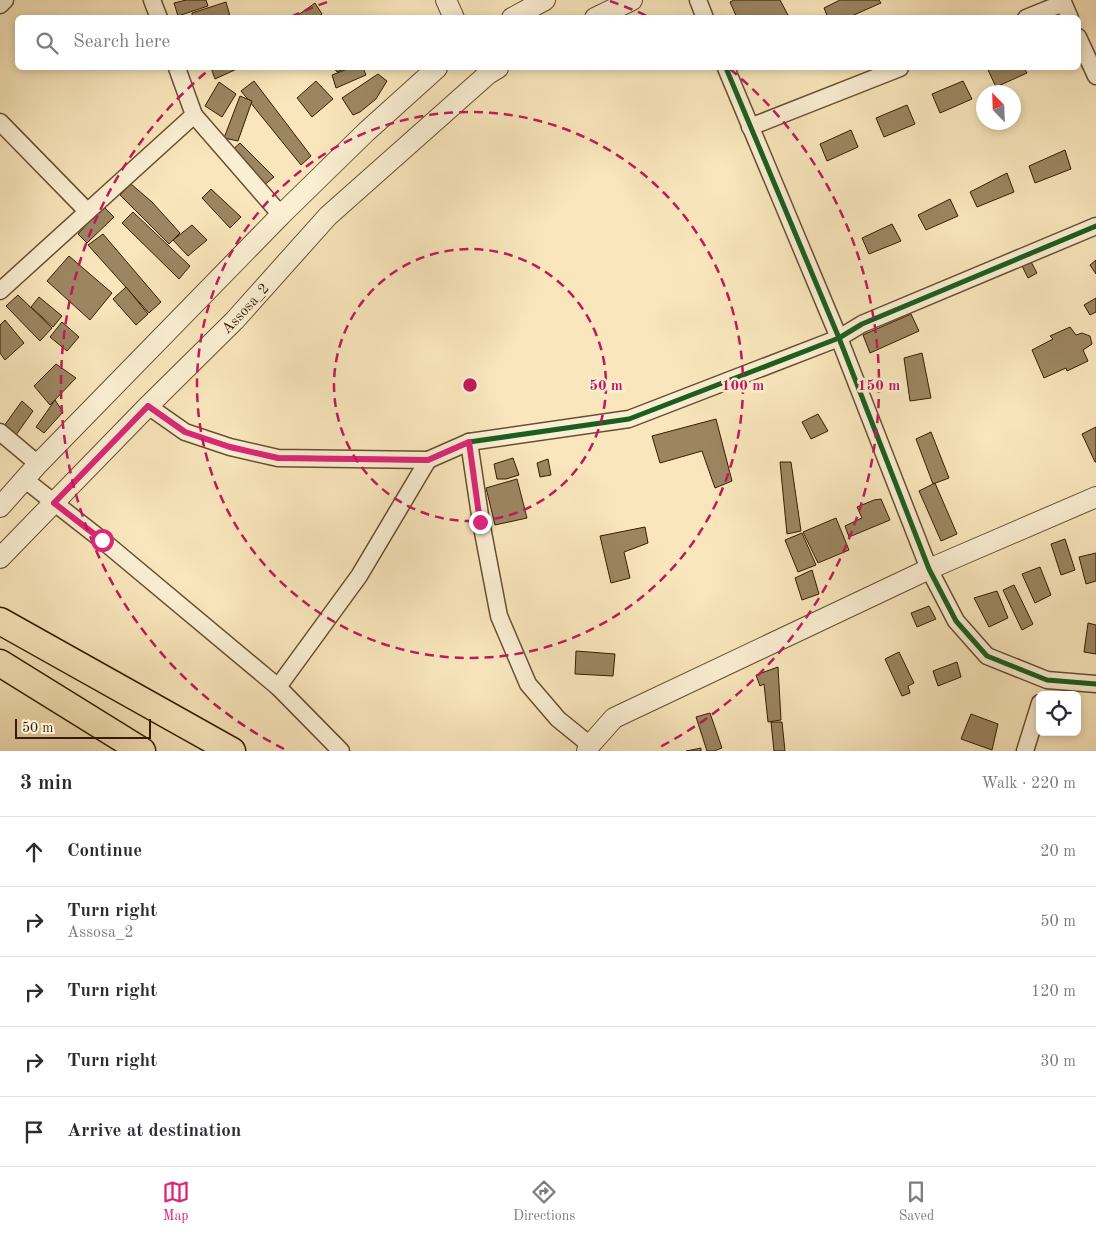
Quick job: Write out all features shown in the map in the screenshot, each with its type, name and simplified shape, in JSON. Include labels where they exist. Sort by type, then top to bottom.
[{"type":"highway","points":[[0,621],[232,751]]},
{"type":"highway","points":[[0,663],[142,751]]},
{"type":"street","points":[[0,6],[5,0]]},
{"type":"street","points":[[152,0],[158,15]]},
{"type":"street","points":[[446,0],[453,15]]},
{"type":"street","points":[[518,15],[545,0]]},
{"type":"street","points":[[601,15],[632,0]]},
{"type":"street","points":[[698,0],[704,15]]},
{"type":"street","points":[[1037,15],[1065,7]]},
{"type":"street","points":[[1081,44],[1096,76]]},
{"type":"street","points":[[178,70],[194,115],[281,215]]},
{"type":"street","points":[[0,507],[38,464],[281,215],[366,132],[435,70]]},
{"type":"street","name":"Assosa_2","points":[[0,558],[235,320],[328,216],[490,70]]},
{"type":"street","points":[[727,70],[839,338],[930,569],[956,621],[987,656],[1045,688],[1096,684]]},
{"type":"street","points":[[750,127],[895,70]]},
{"type":"street","points":[[0,291],[194,115]]},
{"type":"street","points":[[0,122],[87,211]]},
{"type":"street","points":[[148,406],[185,432],[230,447],[278,458],[428,460],[469,442],[629,419],[839,338],[862,324],[1096,226]]},
{"type":"street","points":[[0,432],[38,464]]},
{"type":"street","points":[[469,442],[480,522],[499,616],[528,684],[558,719],[589,748],[614,718],[930,569],[1096,498]]},
{"type":"street","points":[[278,687],[359,576],[428,460]]},
{"type":"street","points":[[24,479],[102,540],[278,687],[342,751]]},
{"type":"street","points":[[1025,751],[1036,716]]},
{"type":"building","points":[[186,0],[206,0],[208,6],[178,15],[174,3]]},
{"type":"building","points":[[734,0],[780,0],[788,15],[736,15],[730,2]]},
{"type":"building","points":[[840,0],[879,0],[881,3],[854,15],[827,15],[824,8]]},
{"type":"building","points":[[226,2],[230,15],[192,15],[192,13]]},
{"type":"building","points":[[315,3],[322,14],[321,15],[298,15]]},
{"type":"building","points":[[212,70],[235,70],[215,79]]},
{"type":"building","points":[[345,70],[364,70],[366,75],[336,88],[332,75]]},
{"type":"building","points":[[988,70],[1025,70],[1027,73],[1000,85],[995,85]]},
{"type":"building","points":[[378,74],[387,81],[376,99],[360,112],[353,115],[342,98]]},
{"type":"building","points":[[254,81],[311,156],[301,165],[241,91]]},
{"type":"building","points":[[316,81],[333,99],[312,117],[297,98]]},
{"type":"building","points":[[963,81],[972,99],[940,113],[932,94]]},
{"type":"building","points":[[219,82],[236,94],[222,117],[205,106]]},
{"type":"building","points":[[240,96],[252,101],[238,141],[224,138]]},
{"type":"building","points":[[907,105],[915,124],[884,137],[876,118]]},
{"type":"building","points":[[851,130],[858,147],[827,161],[820,144]]},
{"type":"building","points":[[240,143],[274,177],[262,187],[231,151]]},
{"type":"building","points":[[1065,150],[1071,169],[1035,183],[1029,166]]},
{"type":"building","points":[[1007,173],[1014,192],[977,207],[970,192]]},
{"type":"building","points":[[131,184],[152,202],[180,233],[169,244],[120,195]]},
{"type":"building","points":[[211,189],[241,217],[230,228],[202,198]]},
{"type":"building","points":[[950,199],[958,216],[926,230],[918,215]]},
{"type":"building","points":[[103,206],[114,217],[87,243],[78,234]]},
{"type":"building","points":[[133,212],[190,266],[179,279],[122,223]]},
{"type":"building","points":[[892,224],[901,241],[869,254],[862,238]]},
{"type":"building","points":[[192,225],[207,240],[188,256],[173,240]]},
{"type":"building","points":[[103,234],[161,302],[149,313],[88,245]]},
{"type":"building","points":[[69,256],[112,293],[90,320],[47,281]]},
{"type":"building","points":[[1030,260],[1037,273],[1028,278],[1021,264]]},
{"type":"building","points":[[1096,260],[1096,274],[1090,265]]},
{"type":"building","points":[[126,287],[148,314],[136,325],[113,299]]},
{"type":"building","points":[[18,295],[52,328],[40,341],[6,306]]},
{"type":"building","points":[[39,297],[62,316],[53,327],[31,307]]},
{"type":"building","points":[[1096,298],[1096,312],[1090,315],[1084,305]]},
{"type":"building","points":[[911,314],[919,331],[870,353],[863,335]]},
{"type":"building","points":[[5,320],[24,343],[5,360],[0,353],[0,325]]},
{"type":"building","points":[[62,322],[79,337],[67,351],[50,337]]},
{"type":"building","points":[[1070,327],[1076,335],[1082,333],[1090,336],[1092,344],[1083,350],[1088,361],[1067,371],[1066,368],[1044,378],[1032,350],[1053,339],[1050,336]]},
{"type":"building","points":[[922,353],[931,398],[910,401],[904,358]]},
{"type":"building","points":[[56,364],[76,378],[50,405],[34,386]]},
{"type":"building","points":[[55,400],[63,412],[44,433],[36,427]]},
{"type":"building","points":[[22,401],[33,411],[16,435],[4,426]]},
{"type":"building","points":[[818,414],[828,431],[811,439],[802,422]]},
{"type":"building","points":[[716,419],[732,481],[715,488],[702,451],[660,463],[652,436]]},
{"type":"building","points":[[1096,427],[1096,462],[1095,462],[1082,434]]},
{"type":"building","points":[[931,432],[949,478],[933,484],[916,439]]},
{"type":"building","points":[[513,458],[519,475],[506,479],[497,479],[494,464]]},
{"type":"building","points":[[548,459],[551,475],[540,477],[537,463]]},
{"type":"building","points":[[780,462],[791,462],[801,531],[787,534]]},
{"type":"building","points":[[517,479],[527,518],[495,525],[486,488]]},
{"type":"building","points":[[935,483],[957,534],[941,541],[919,491]]},
{"type":"building","points":[[881,499],[890,520],[849,537],[845,526],[862,518],[857,507]]},
{"type":"building","points":[[836,518],[849,550],[818,563],[803,532]]},
{"type":"building","points":[[645,527],[648,543],[624,552],[630,578],[611,583],[600,536]]},
{"type":"building","points":[[802,533],[816,565],[798,572],[785,540]]},
{"type":"building","points":[[1065,539],[1075,570],[1061,575],[1051,544]]},
{"type":"building","points":[[1096,553],[1096,581],[1086,584],[1079,557]]},
{"type":"building","points":[[1040,567],[1051,595],[1035,603],[1022,574]]},
{"type":"building","points":[[812,570],[819,594],[802,600],[795,578]]},
{"type":"building","points":[[1014,585],[1033,624],[1022,630],[1003,590]]},
{"type":"building","points":[[997,591],[1008,618],[989,627],[974,598]]},
{"type":"building","points":[[929,606],[936,619],[917,627],[911,613]]},
{"type":"building","points":[[1088,623],[1096,625],[1096,654],[1084,652]]},
{"type":"building","points":[[576,651],[615,654],[613,676],[575,674]]},
{"type":"building","points":[[899,652],[914,683],[908,686],[910,693],[902,696],[885,659]]},
{"type":"building","points":[[957,662],[961,677],[938,686],[933,671]]},
{"type":"building","points":[[778,667],[781,720],[768,722],[764,684],[760,686],[756,675]]},
{"type":"building","points":[[710,713],[722,748],[714,751],[707,751],[696,717]]},
{"type":"building","points":[[971,714],[998,724],[992,750],[961,739]]},
{"type":"building","points":[[771,722],[782,722],[785,751],[774,751]]},
{"type":"building","points":[[701,748],[701,751],[686,751]]},
{"type":"cycle path","points":[[727,70],[839,338],[929,569],[956,621],[987,656],[1047,680],[1096,684]]},
{"type":"cycle path","points":[[148,406],[185,432],[230,447],[278,458],[428,460],[469,442],[629,419],[839,338],[862,324],[1096,226]]},
{"type":"route","points":[[102,540],[54,503],[148,406],[185,432],[230,447],[278,458],[428,460],[469,442],[480,522]]}]
